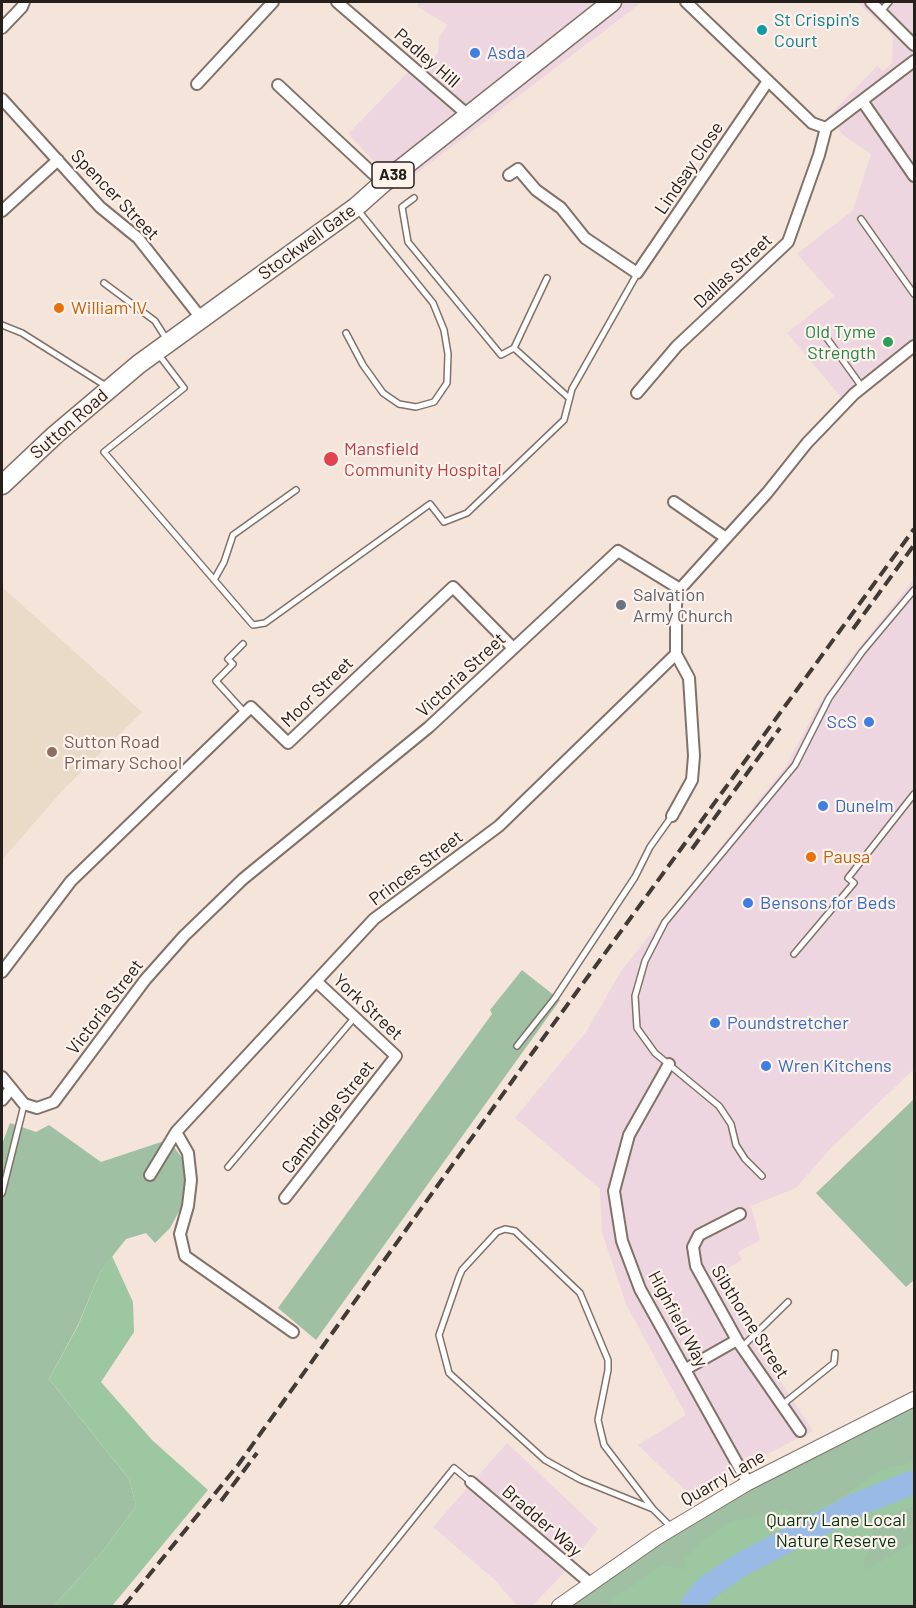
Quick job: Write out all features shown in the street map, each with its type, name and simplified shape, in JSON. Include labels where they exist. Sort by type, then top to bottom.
[{"type":"highway","name":"Stockwell Gate","points":[[139,364],[356,207],[383,183],[612,2]]},
{"type":"highway","name":"Sutton Road","points":[[2,486],[139,364]]},
{"type":"street","points":[[2,28],[22,8],[24,2]]},
{"type":"street","points":[[197,84],[273,2]]},
{"type":"street","name":"Padley Hill","points":[[337,2],[468,116]]},
{"type":"street","points":[[686,2],[812,123],[826,128],[915,61]]},
{"type":"street","points":[[871,2],[915,45]]},
{"type":"street","name":"Lindsay Close","points":[[637,273],[768,81]]},
{"type":"street","points":[[278,85],[383,183]]},
{"type":"street","name":"Spencer Street","points":[[2,99],[100,207],[138,238],[201,318]]},
{"type":"street","points":[[863,102],[913,171]]},
{"type":"street","name":"Dallas Street","points":[[638,393],[677,345],[788,242],[819,155],[826,128]]},
{"type":"street","points":[[2,211],[58,160]]},
{"type":"street","points":[[509,175],[518,169],[537,190],[561,208],[585,238],[637,273]]},
{"type":"street","points":[[672,816],[692,780],[694,756],[689,678],[676,654],[676,604],[680,589],[807,443],[862,387],[915,346]]},
{"type":"street","points":[[674,502],[726,538]]},
{"type":"street","name":"Victoria Street","points":[[24,1104],[36,1108],[54,1102],[145,980],[184,936],[243,879],[429,727],[618,551],[680,589]]},
{"type":"street","name":"Moor Street","points":[[245,713],[251,707],[288,743],[453,587],[513,648]]},
{"type":"street","name":"Princes Street","points":[[150,1174],[176,1132],[374,919],[499,826],[676,654]]},
{"type":"street","points":[[2,972],[71,881],[245,713]]},
{"type":"street","name":"York Street","points":[[317,982],[396,1056]]},
{"type":"street","name":"Cambridge Street","points":[[285,1198],[396,1056]]},
{"type":"street","name":"Highfield Way","points":[[669,1064],[629,1135],[614,1191],[622,1241],[640,1289],[748,1483]]},
{"type":"street","points":[[2,1077],[24,1104]]},
{"type":"street","points":[[2,1100],[12,1089]]},
{"type":"street","points":[[176,1132],[188,1153],[191,1180],[188,1206],[180,1234],[186,1256],[293,1332]]},
{"type":"street","name":"Sibthorne Street","points":[[740,1214],[699,1235],[693,1247],[696,1266],[740,1344],[800,1431]]},
{"type":"street","points":[[686,1369],[740,1344]]},
{"type":"street","name":"Quarry Lane","points":[[559,1606],[672,1528],[748,1483],[915,1399]]},
{"type":"street","name":"Bradder Way","points":[[471,1482],[591,1584]]},
{"type":"lane","points":[[881,11],[890,2]]},
{"type":"lane","points":[[414,198],[402,207],[408,242],[501,355],[514,348],[547,278]]},
{"type":"lane","points":[[346,333],[363,365],[383,393],[399,404],[416,407],[434,402],[447,383],[448,354],[444,330],[433,303],[356,207]]},
{"type":"lane","points":[[861,219],[915,294]]},
{"type":"lane","points":[[105,283],[155,321],[162,346],[184,388],[104,452],[254,625],[265,623],[430,504],[444,522],[467,513],[564,420],[569,398],[624,292],[637,273]]},
{"type":"lane","points":[[2,325],[22,333],[110,389]]},
{"type":"lane","points":[[826,337],[862,387]]},
{"type":"lane","points":[[514,348],[569,398]]},
{"type":"lane","points":[[214,580],[224,562],[233,535],[296,490]]},
{"type":"lane","points":[[762,1176],[740,1152],[731,1124],[719,1106],[655,1053],[637,1028],[635,996],[645,961],[665,922],[795,765],[829,698],[862,652],[915,590]]},
{"type":"lane","points":[[243,644],[228,659],[232,664],[216,681],[245,713]]},
{"type":"lane","points":[[794,954],[854,883],[848,878],[915,794]]},
{"type":"lane","points":[[517,1046],[555,998],[635,877],[650,847],[672,816]]},
{"type":"lane","points":[[228,1167],[355,1017]]},
{"type":"lane","points":[[2,1193],[24,1104]]},
{"type":"lane","points":[[653,1509],[581,1480],[545,1460],[449,1373],[440,1335],[459,1277],[462,1270],[497,1232],[505,1229],[515,1231],[574,1285],[602,1341],[608,1370],[598,1420],[604,1445],[653,1509],[672,1528]]},
{"type":"lane","points":[[740,1344],[788,1302]]},
{"type":"lane","points":[[782,1405],[834,1363],[836,1353]]},
{"type":"lane","points":[[343,1606],[454,1468],[471,1482]]},
{"type":"shaded area","points":[[418,2],[642,2],[399,187],[348,134],[407,73],[424,70],[438,53],[439,37],[448,25],[418,7]]},
{"type":"shaded area","points":[[857,2],[914,2],[914,339],[841,397],[787,333],[834,296],[797,254],[853,210],[871,154],[843,135],[829,116],[877,66],[883,71],[892,63],[893,36]]},
{"type":"shaded area","points":[[914,579],[914,1069],[830,1149],[796,1188],[751,1206],[760,1240],[738,1252],[742,1260],[718,1274],[749,1332],[813,1431],[720,1478],[692,1497],[638,1445],[686,1415],[626,1304],[602,1233],[600,1189],[515,1118],[586,1032],[621,971],[786,766],[819,704],[846,664]]},
{"type":"shaded area","name":"Sutton Road Primary School","points":[[2,587],[142,712],[62,791],[2,860]]},
{"type":"shaded area","points":[[507,1443],[598,1529],[563,1574],[532,1606],[517,1606],[495,1580],[433,1527]]},
{"type":"green space","points":[[522,970],[560,1000],[316,1340],[278,1308],[492,1014],[490,1010]]},
{"type":"green space","points":[[914,1099],[914,1280],[906,1287],[816,1193]]},
{"type":"green space","points":[[10,1123],[36,1132],[49,1125],[101,1162],[161,1142],[174,1147],[183,1159],[186,1179],[182,1206],[170,1228],[155,1243],[146,1233],[126,1239],[100,1272],[78,1325],[49,1379],[129,1479],[136,1506],[103,1551],[54,1606],[2,1606],[2,1144]]},
{"type":"green space","points":[[112,1256],[133,1302],[134,1332],[101,1382],[152,1440],[208,1490],[112,1606],[54,1606],[103,1551],[136,1506],[129,1479],[49,1379],[78,1326],[100,1272]]},
{"type":"green space","name":"Quarry Lane Local Nature Reserve","points":[[914,1406],[914,1606],[570,1606],[664,1541],[745,1492]]},
{"type":"green space","name":"Quarry Lane Local Nature Reserve","points":[[914,1462],[914,1506],[871,1523],[875,1544],[863,1559],[866,1570],[914,1542],[914,1606],[705,1606],[734,1583],[729,1566],[715,1570],[682,1606],[603,1606],[661,1566],[684,1569],[686,1558],[700,1542],[733,1521],[785,1510],[804,1516],[844,1496],[880,1470]]},
{"type":"waterway","points":[[692,1606],[705,1589],[742,1564],[856,1505],[914,1482]]},
{"type":"railway","points":[[124,1606],[238,1465],[533,1052],[914,529]]},
{"type":"railway","points":[[853,629],[914,545]]},
{"type":"railway","points":[[692,849],[780,728]]},
{"type":"railway","points":[[221,1501],[257,1453]]},
{"type":"place","name":"St Crispin's Court","points":[[762,30]]},
{"type":"place","name":"Asda","points":[[475,53]]},
{"type":"place","name":"William IV","points":[[59,308]]},
{"type":"place","name":"Old Tyme Strength","points":[[888,342]]},
{"type":"place","name":"Mansfield Community Hospital","points":[[331,459]]},
{"type":"place","name":"Salvation Army Church","points":[[621,605]]},
{"type":"place","name":"ScS","points":[[869,722]]},
{"type":"place","name":"Sutton Road Primary School","points":[[52,752]]},
{"type":"place","name":"Dunelm","points":[[823,806]]},
{"type":"place","name":"Pausa","points":[[811,857]]},
{"type":"place","name":"Bensons for Beds","points":[[748,903]]},
{"type":"place","name":"Poundstretcher","points":[[715,1023]]},
{"type":"place","name":"Wren Kitchens","points":[[766,1066]]}]
